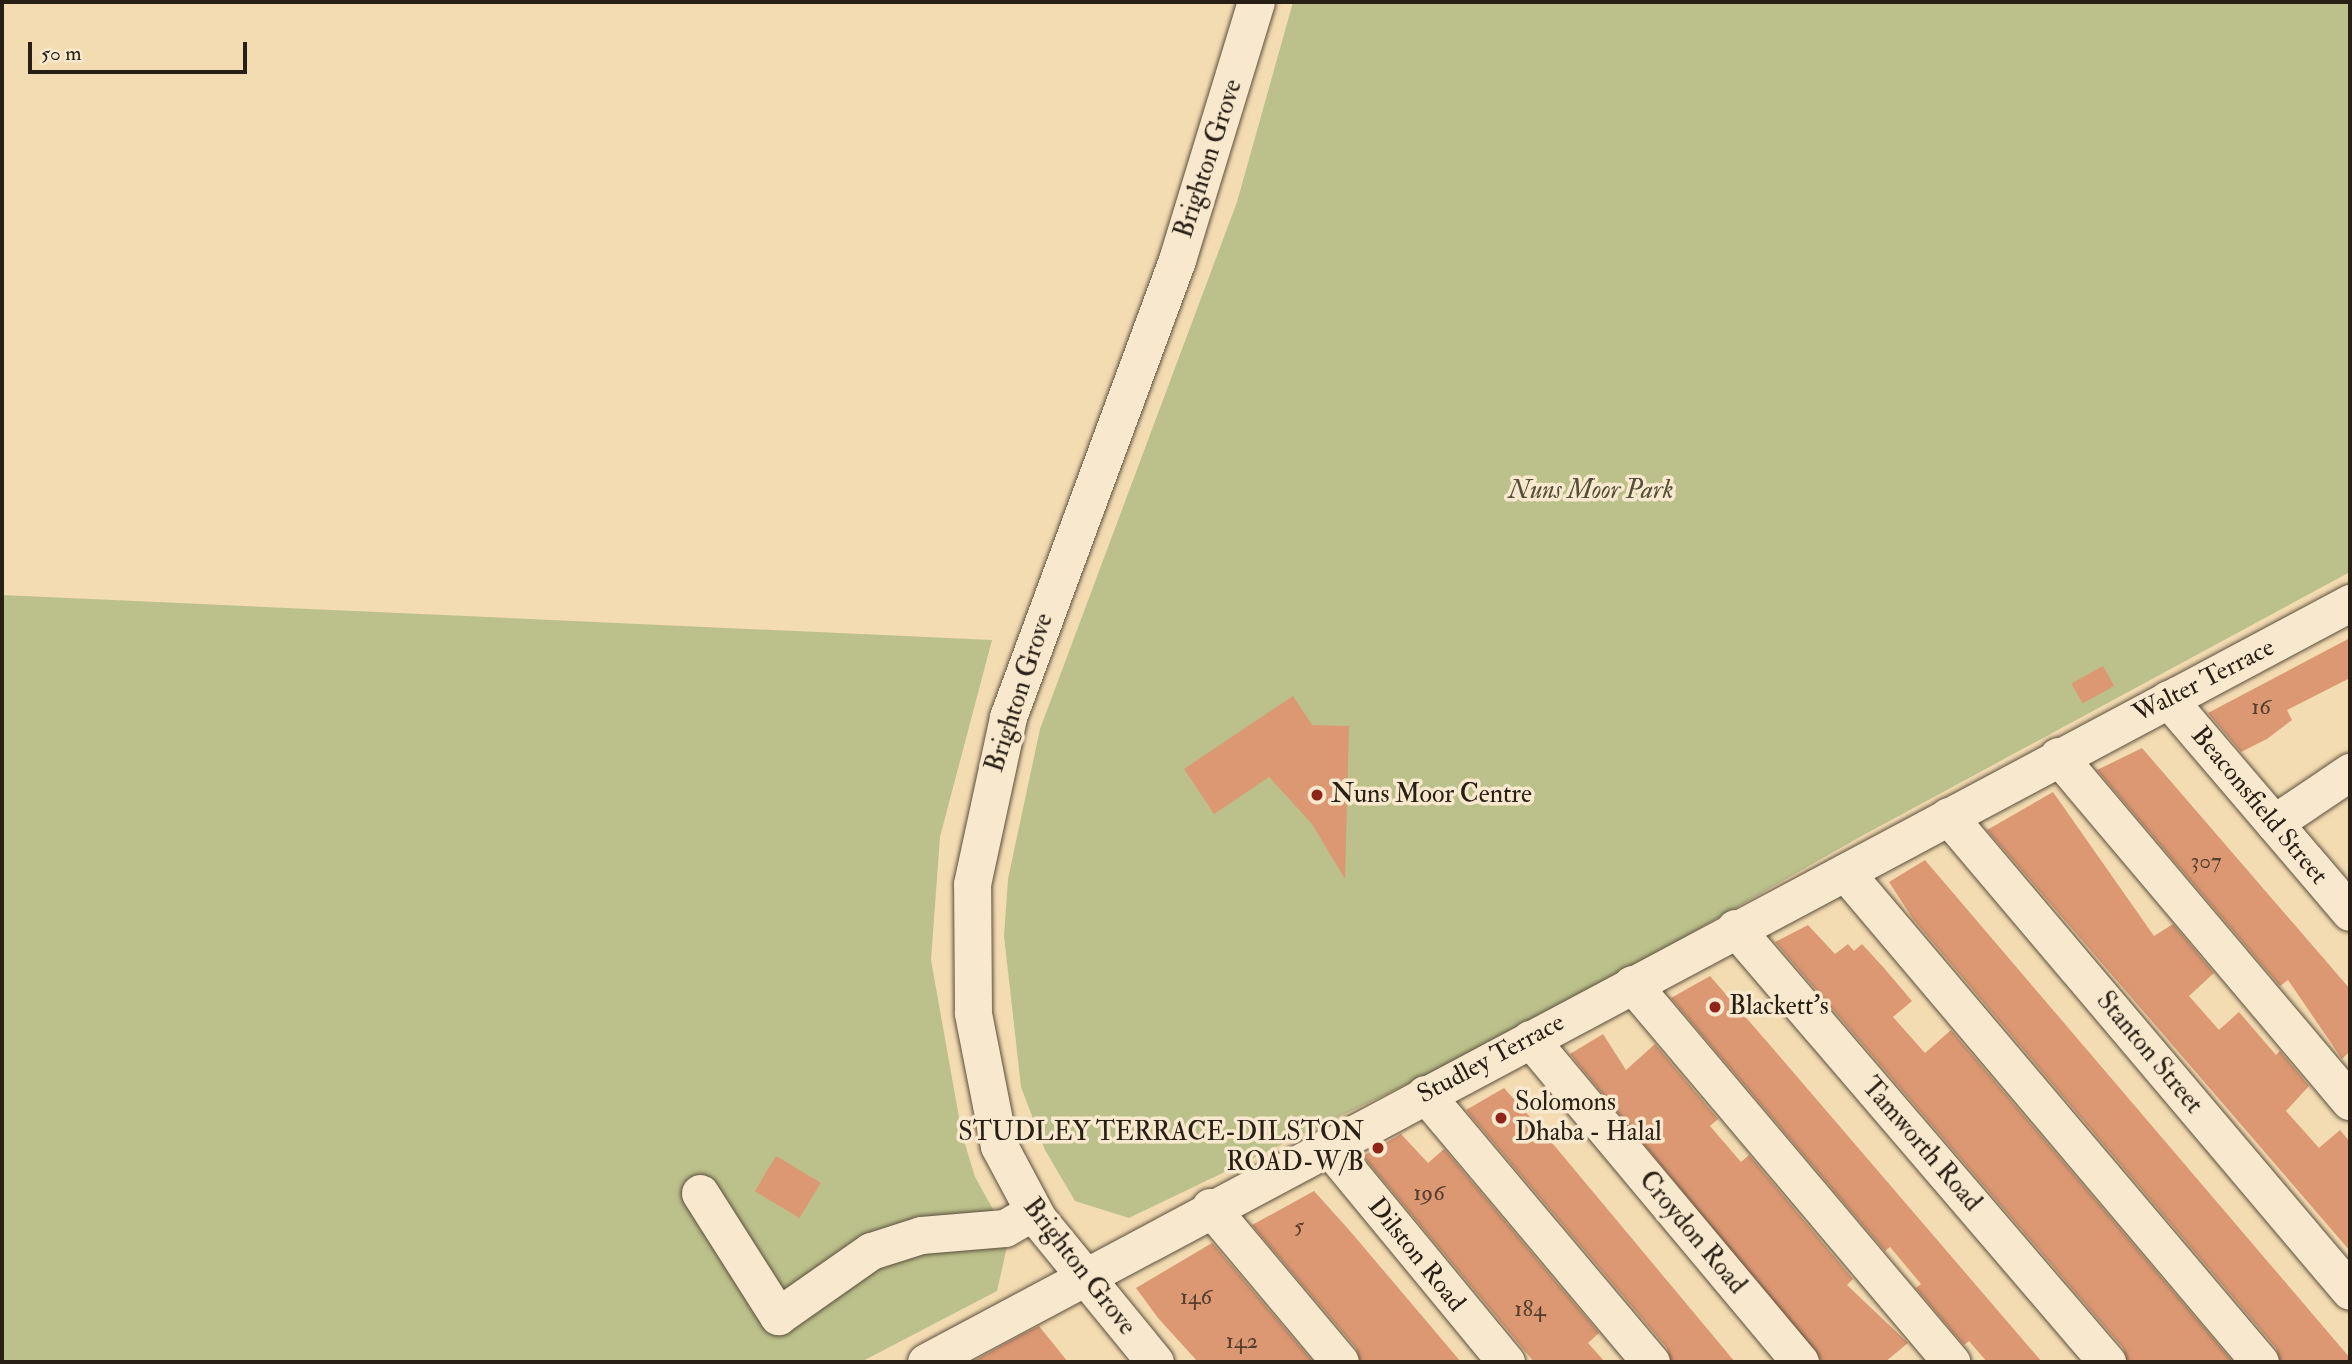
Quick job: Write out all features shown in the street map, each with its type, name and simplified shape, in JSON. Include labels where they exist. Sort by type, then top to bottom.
[{"type":"street","name":"Brighton Grove","points":[[1155,1362],[1080,1275],[1033,1212],[999,1146],[979,1061],[969,924],[979,832],[1008,717],[1177,260],[1256,2]]},
{"type":"street","name":"Walter Terrace","points":[[2057,756],[2350,603]]},
{"type":"street","name":"Beaconsfield Street","points":[[2168,699],[2350,912]]},
{"type":"street","points":[[2057,756],[2350,1101]]},
{"type":"street","name":"Studley Terrace","points":[[944,1358],[1080,1275],[1845,872],[2057,756]]},
{"type":"street","points":[[2274,824],[2350,772]]},
{"type":"street","name":"Stanton Street","points":[[1948,816],[2350,1290]]},
{"type":"street","points":[[1845,872],[2260,1362]]},
{"type":"street","name":"Tamworth Road","points":[[1735,928],[2106,1362]]},
{"type":"street","points":[[1632,984],[1951,1362]]},
{"type":"street","name":"Croydon Road","points":[[1530,1039],[1800,1362]]},
{"type":"street","points":[[1426,1094],[1651,1362]]},
{"type":"street","name":"Dilston Road","points":[[1328,1146],[1408,1248],[1506,1362]]},
{"type":"street","points":[[700,1193],[778,1317],[871,1251],[921,1235],[1005,1228],[1033,1212]]},
{"type":"street","points":[[1210,1207],[1340,1362]]},
{"type":"green space","name":"Nuns Moor Park","points":[[1293,2],[2350,2],[2350,572],[1858,838],[1532,1024],[1129,1218],[1075,1201],[1045,1150],[1021,1087],[1004,936],[1008,879],[1040,729],[1237,202]]},
{"type":"green space","points":[[2,595],[992,640],[940,837],[931,960],[962,1134],[975,1177],[1009,1238],[997,1291],[861,1362],[2,1362]]},
{"type":"building","points":[[2350,638],[2350,678],[2287,710],[2292,720],[2267,739],[2241,752],[2208,713]]},
{"type":"building","points":[[2103,666],[2114,686],[2083,704],[2072,683]]},
{"type":"building","name":"Nuns Moor Centre","points":[[1293,696],[1312,725],[1349,726],[1345,879],[1312,824],[1269,777],[1214,814],[1184,769]]},
{"type":"building","points":[[2142,748],[2350,989],[2350,1051],[2342,1059],[2288,980],[2280,986],[2097,770]]},
{"type":"building","points":[[2053,792],[2154,936],[2173,924],[2214,973],[2189,996],[2219,1030],[2239,1012],[2276,1055],[2280,1051],[2309,1086],[2286,1111],[2319,1148],[2340,1130],[2350,1142],[2350,1251],[1987,830]]},
{"type":"building","points":[[1925,860],[2350,1358],[2350,1362],[2280,1362],[2276,1348],[1913,919],[1889,882]]},
{"type":"building","points":[[1808,925],[1835,954],[1848,944],[1854,951],[1862,944],[1884,968],[1912,1001],[1893,1017],[1925,1053],[1951,1030],[2233,1362],[2127,1362],[2123,1348],[1775,942]]},
{"type":"building","points":[[1710,976],[2042,1362],[1987,1362],[1969,1341],[1964,1345],[1916,1288],[1921,1284],[1890,1247],[1885,1251],[1671,998]]},
{"type":"building","points":[[1603,1034],[1626,1070],[1655,1044],[1718,1119],[1710,1126],[1741,1162],[1749,1155],[1853,1279],[1847,1285],[1908,1343],[1885,1362],[1822,1362],[1570,1054]]},
{"type":"building","points":[[1504,1088],[1735,1362],[1671,1362],[1667,1348],[1466,1110]]},
{"type":"building","points":[[1401,1134],[1428,1163],[1444,1149],[1599,1333],[1588,1343],[1605,1362],[1534,1362],[1363,1156]]},
{"type":"building","points":[[776,1156],[821,1183],[799,1218],[755,1191]]},
{"type":"building","points":[[1314,1191],[1461,1362],[1360,1362],[1356,1348],[1252,1225]]},
{"type":"building","points":[[1212,1243],[1313,1362],[1198,1362],[1158,1318],[1136,1288]]},
{"type":"building","points":[[1039,1326],[1068,1362],[972,1362],[1021,1335]]},
{"type":"place","name":"Nuns Moor Centre","points":[[1317,795]]},
{"type":"place","name":"Blackett's","points":[[1715,1007]]},
{"type":"place","name":"Solomons Dhaba - Halal","points":[[1501,1118]]},
{"type":"place","name":"STUDLEY TERRACE-DILSTON ROAD-W/B","points":[[1378,1148]]}]
